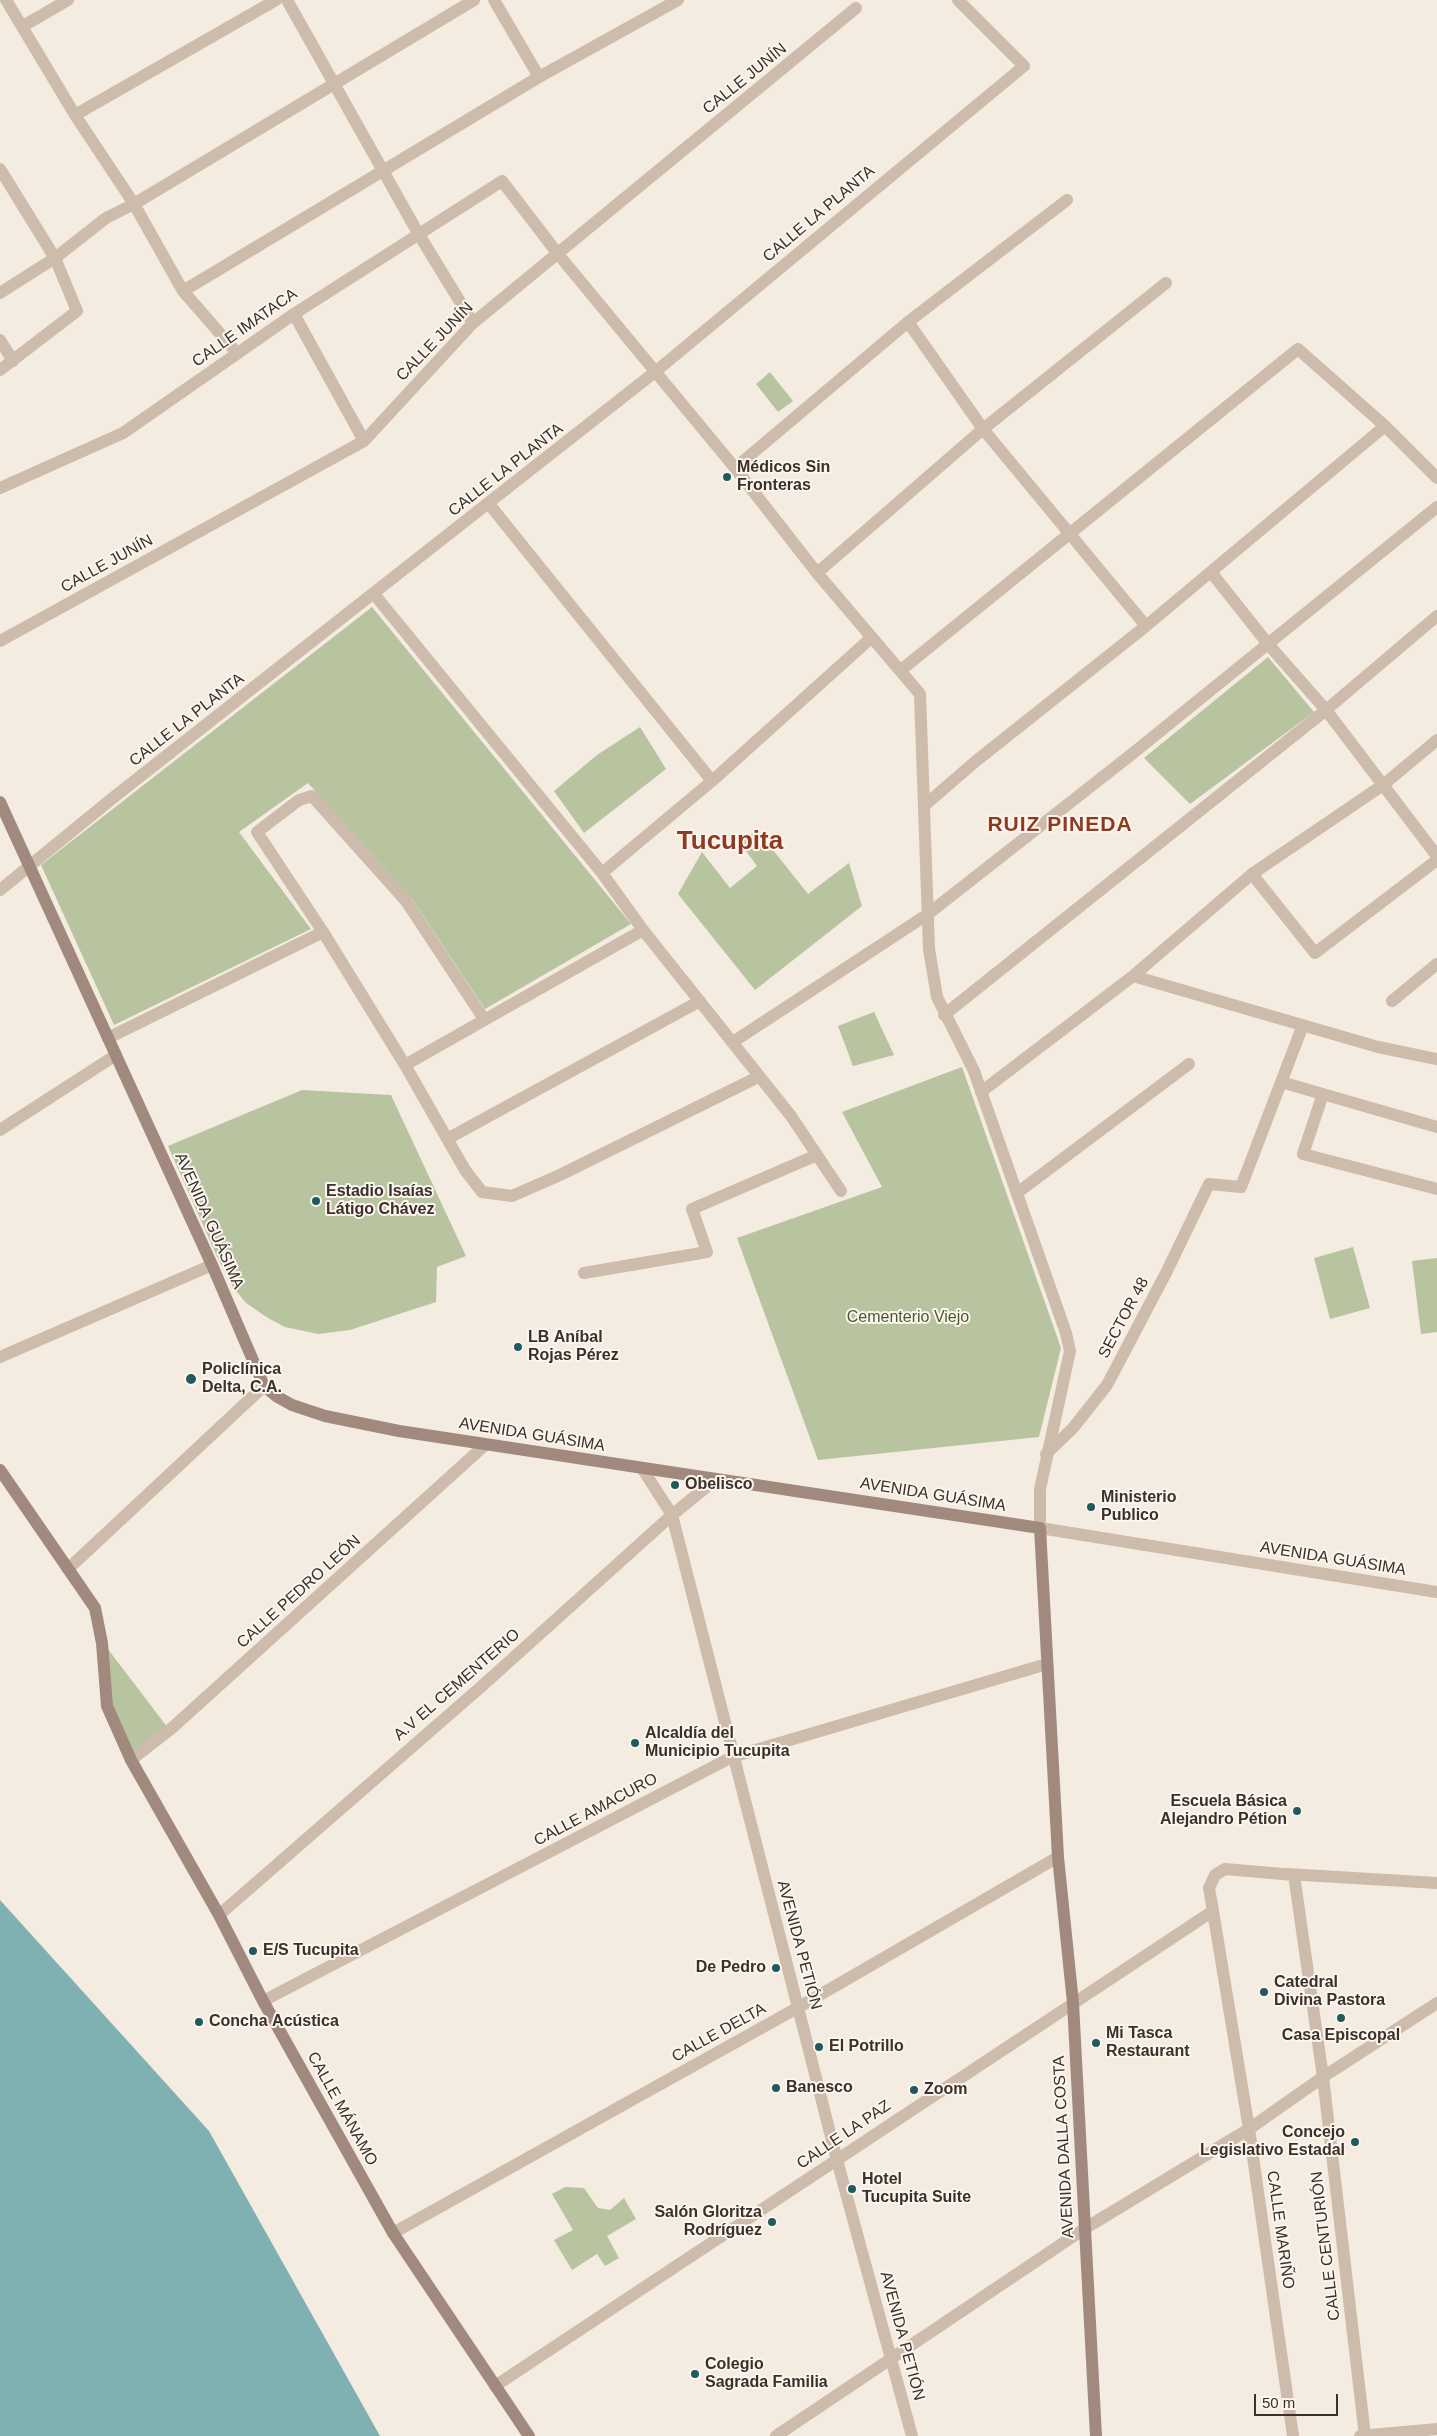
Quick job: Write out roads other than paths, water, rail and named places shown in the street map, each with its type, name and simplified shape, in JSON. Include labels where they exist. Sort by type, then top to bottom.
[{"type":"main road","name":"AVENIDA GUÁSIMA","points":[[0,802],[212,1265],[264,1386],[276,1396],[325,1416],[485,1445],[1040,1528]]},
{"type":"main road","name":"CALLE MÁNAMO","points":[[0,1470],[94,1608],[102,1643],[107,1706],[131,1760],[219,1915],[263,2001],[393,2233],[529,2436]]},
{"type":"main road","name":"AVENIDA DALLA COSTA","points":[[1040,1528],[1058,1857],[1074,2003],[1096,2436]]},
{"type":"street","points":[[6,0],[75,115],[134,204],[183,291],[237,354]]},
{"type":"street","points":[[23,26],[68,0]]},
{"type":"street","points":[[75,115],[276,0]]},
{"type":"street","points":[[287,0],[418,233],[473,323]]},
{"type":"street","points":[[0,293],[55,258],[106,218],[134,204],[334,82],[474,0]]},
{"type":"street","points":[[494,0],[539,77]]},
{"type":"street","points":[[183,291],[539,77],[678,0]]},
{"type":"street","name":"CALLE LA PLANTA","points":[[0,890],[114,797],[655,372],[1024,66],[958,0]]},
{"type":"street","name":"CALLE JUNÍN","points":[[0,641],[364,441],[473,323],[856,8]]},
{"type":"street","points":[[0,169],[55,258],[77,310],[0,370]]},
{"type":"street","name":"CALLE IMATACA","points":[[0,488],[123,433],[294,314],[502,181],[558,254]]},
{"type":"street","points":[[735,468],[908,322],[1067,200]]},
{"type":"street","points":[[558,254],[735,468],[817,573],[920,694],[932,975],[944,1015],[974,1071],[1066,1333],[1070,1351],[1046,1454],[1040,1489],[1040,1528]]},
{"type":"street","points":[[817,573],[983,430],[1166,283]]},
{"type":"street","points":[[294,314],[364,441]]},
{"type":"street","points":[[908,322],[983,430],[1072,534],[1146,626]]},
{"type":"street","points":[[0,340],[13,361]]},
{"type":"street","points":[[901,670],[1072,534],[1298,349],[1385,426],[1437,478]]},
{"type":"street","points":[[925,805],[976,761],[1146,626],[1385,426]]},
{"type":"street","points":[[489,504],[712,781]]},
{"type":"street","points":[[733,1042],[928,914],[1437,507]]},
{"type":"street","points":[[1211,572],[1268,644],[1326,710],[1437,856]]},
{"type":"street","points":[[374,594],[602,874],[643,930],[733,1042],[758,1077],[791,1116],[841,1191]]},
{"type":"street","points":[[944,1015],[1326,710],[1437,616]]},
{"type":"street","points":[[602,874],[712,781],[871,638]]},
{"type":"street","points":[[981,1092],[1133,976],[1252,874],[1383,785],[1437,740]]},
{"type":"street","points":[[484,1020],[406,901],[312,796],[299,800],[257,832],[323,932],[405,1065],[465,1170],[482,1192],[512,1196],[560,1175],[758,1077]]},
{"type":"street","points":[[1252,874],[1315,953],[1437,860]]},
{"type":"street","points":[[405,1065],[643,930]]},
{"type":"street","points":[[108,1038],[323,932]]},
{"type":"street","points":[[1392,1001],[1437,964]]},
{"type":"street","points":[[1133,976],[1378,1047],[1437,1059]]},
{"type":"street","points":[[447,1139],[700,1001]]},
{"type":"street","points":[[1303,1025],[1281,1082],[1437,1127]]},
{"type":"street","points":[[0,1130],[116,1055]]},
{"type":"street","points":[[1017,1193],[1189,1064]]},
{"type":"street","name":"SECTOR 48","points":[[1046,1454],[1074,1428],[1107,1384],[1167,1271],[1209,1184],[1241,1187],[1281,1082]]},
{"type":"street","points":[[1323,1094],[1303,1154],[1437,1189]]},
{"type":"street","points":[[584,1273],[707,1252],[692,1209],[817,1155]]},
{"type":"street","points":[[0,1356],[212,1265]]},
{"type":"street","points":[[68,1569],[264,1386]]},
{"type":"street","name":"CALLE PEDRO LEÓN","points":[[131,1760],[172,1728],[485,1445]]},
{"type":"street","name":"AVENIDA PETIÓN","points":[[642,1468],[672,1515],[732,1757],[799,2007],[837,2160],[912,2436]]},
{"type":"street","name":"A.V EL CEMENTERIO","points":[[219,1915],[482,1686],[672,1515],[716,1479]]},
{"type":"street","name":"AVENIDA GUÁSIMA","points":[[1040,1528],[1437,1592]]},
{"type":"street","name":"CALLE AMACURO","points":[[263,2001],[732,1757],[1047,1664]]},
{"type":"street","name":"CALLE DELTA","points":[[393,2233],[799,2007],[1058,1857]]},
{"type":"street","points":[[1213,1911],[1209,1888],[1215,1875],[1225,1869],[1437,1883]]},
{"type":"street","name":"CALLE CENTURIÓN","points":[[1294,1875],[1323,2077],[1365,2436]]},
{"type":"street","name":"CALLE LA PAZ","points":[[494,2386],[1213,1911]]},
{"type":"street","name":"CALLE MARIÑO","points":[[1213,1911],[1249,2129],[1293,2436]]},
{"type":"street","points":[[776,2436],[1084,2229],[1249,2129],[1323,2077],[1437,2003]]},
{"type":"street","points":[[1360,2436],[1437,2429]]},
{"type":"water","points":[[0,1900],[209,2131],[380,2436],[0,2436]]},
{"type":"place","name":"Médicos Sin Fronteras","points":[[727,477]]},
{"type":"place","name":"Estadio Isaías Látigo Chávez","points":[[316,1201]]},
{"type":"place","name":"LB Aníbal Rojas Pérez","points":[[518,1347]]},
{"type":"place","name":"Policlínica Delta, C.A.","points":[[191,1379]]},
{"type":"place","name":"Obelisco","points":[[675,1485]]},
{"type":"place","name":"Ministerio Publico","points":[[1091,1507]]},
{"type":"place","name":"Alcaldía del Municipio Tucupita","points":[[635,1743]]},
{"type":"place","name":"Escuela Básica Alejandro Pétion","points":[[1297,1811]]},
{"type":"place","name":"E/S Tucupita","points":[[253,1951]]},
{"type":"place","name":"De Pedro","points":[[776,1968]]},
{"type":"place","name":"Catedral Divina Pastora","points":[[1264,1992]]},
{"type":"place","name":"Casa Episcopal","points":[[1341,2018]]},
{"type":"place","name":"Concha Acústica","points":[[199,2022]]},
{"type":"place","name":"Mi Tasca Restaurant","points":[[1096,2043]]},
{"type":"place","name":"El Potrillo","points":[[819,2047]]},
{"type":"place","name":"Banesco","points":[[776,2088]]},
{"type":"place","name":"Zoom","points":[[914,2090]]},
{"type":"place","name":"Concejo Legislativo Estadal","points":[[1355,2142]]},
{"type":"place","name":"Hotel Tucupita Suite","points":[[852,2189]]},
{"type":"place","name":"Salón Gloritza Rodríguez","points":[[772,2222]]},
{"type":"place","name":"Colegio Sagrada Familia","points":[[695,2374]]},
{"type":"district","name":"RUIZ PINEDA","points":[[1060,825]]},
{"type":"district","name":"Tucupita","points":[[730,842]]},
{"type":"park label","name":"Cementerio Viejo","points":[[908,1318]]}]
